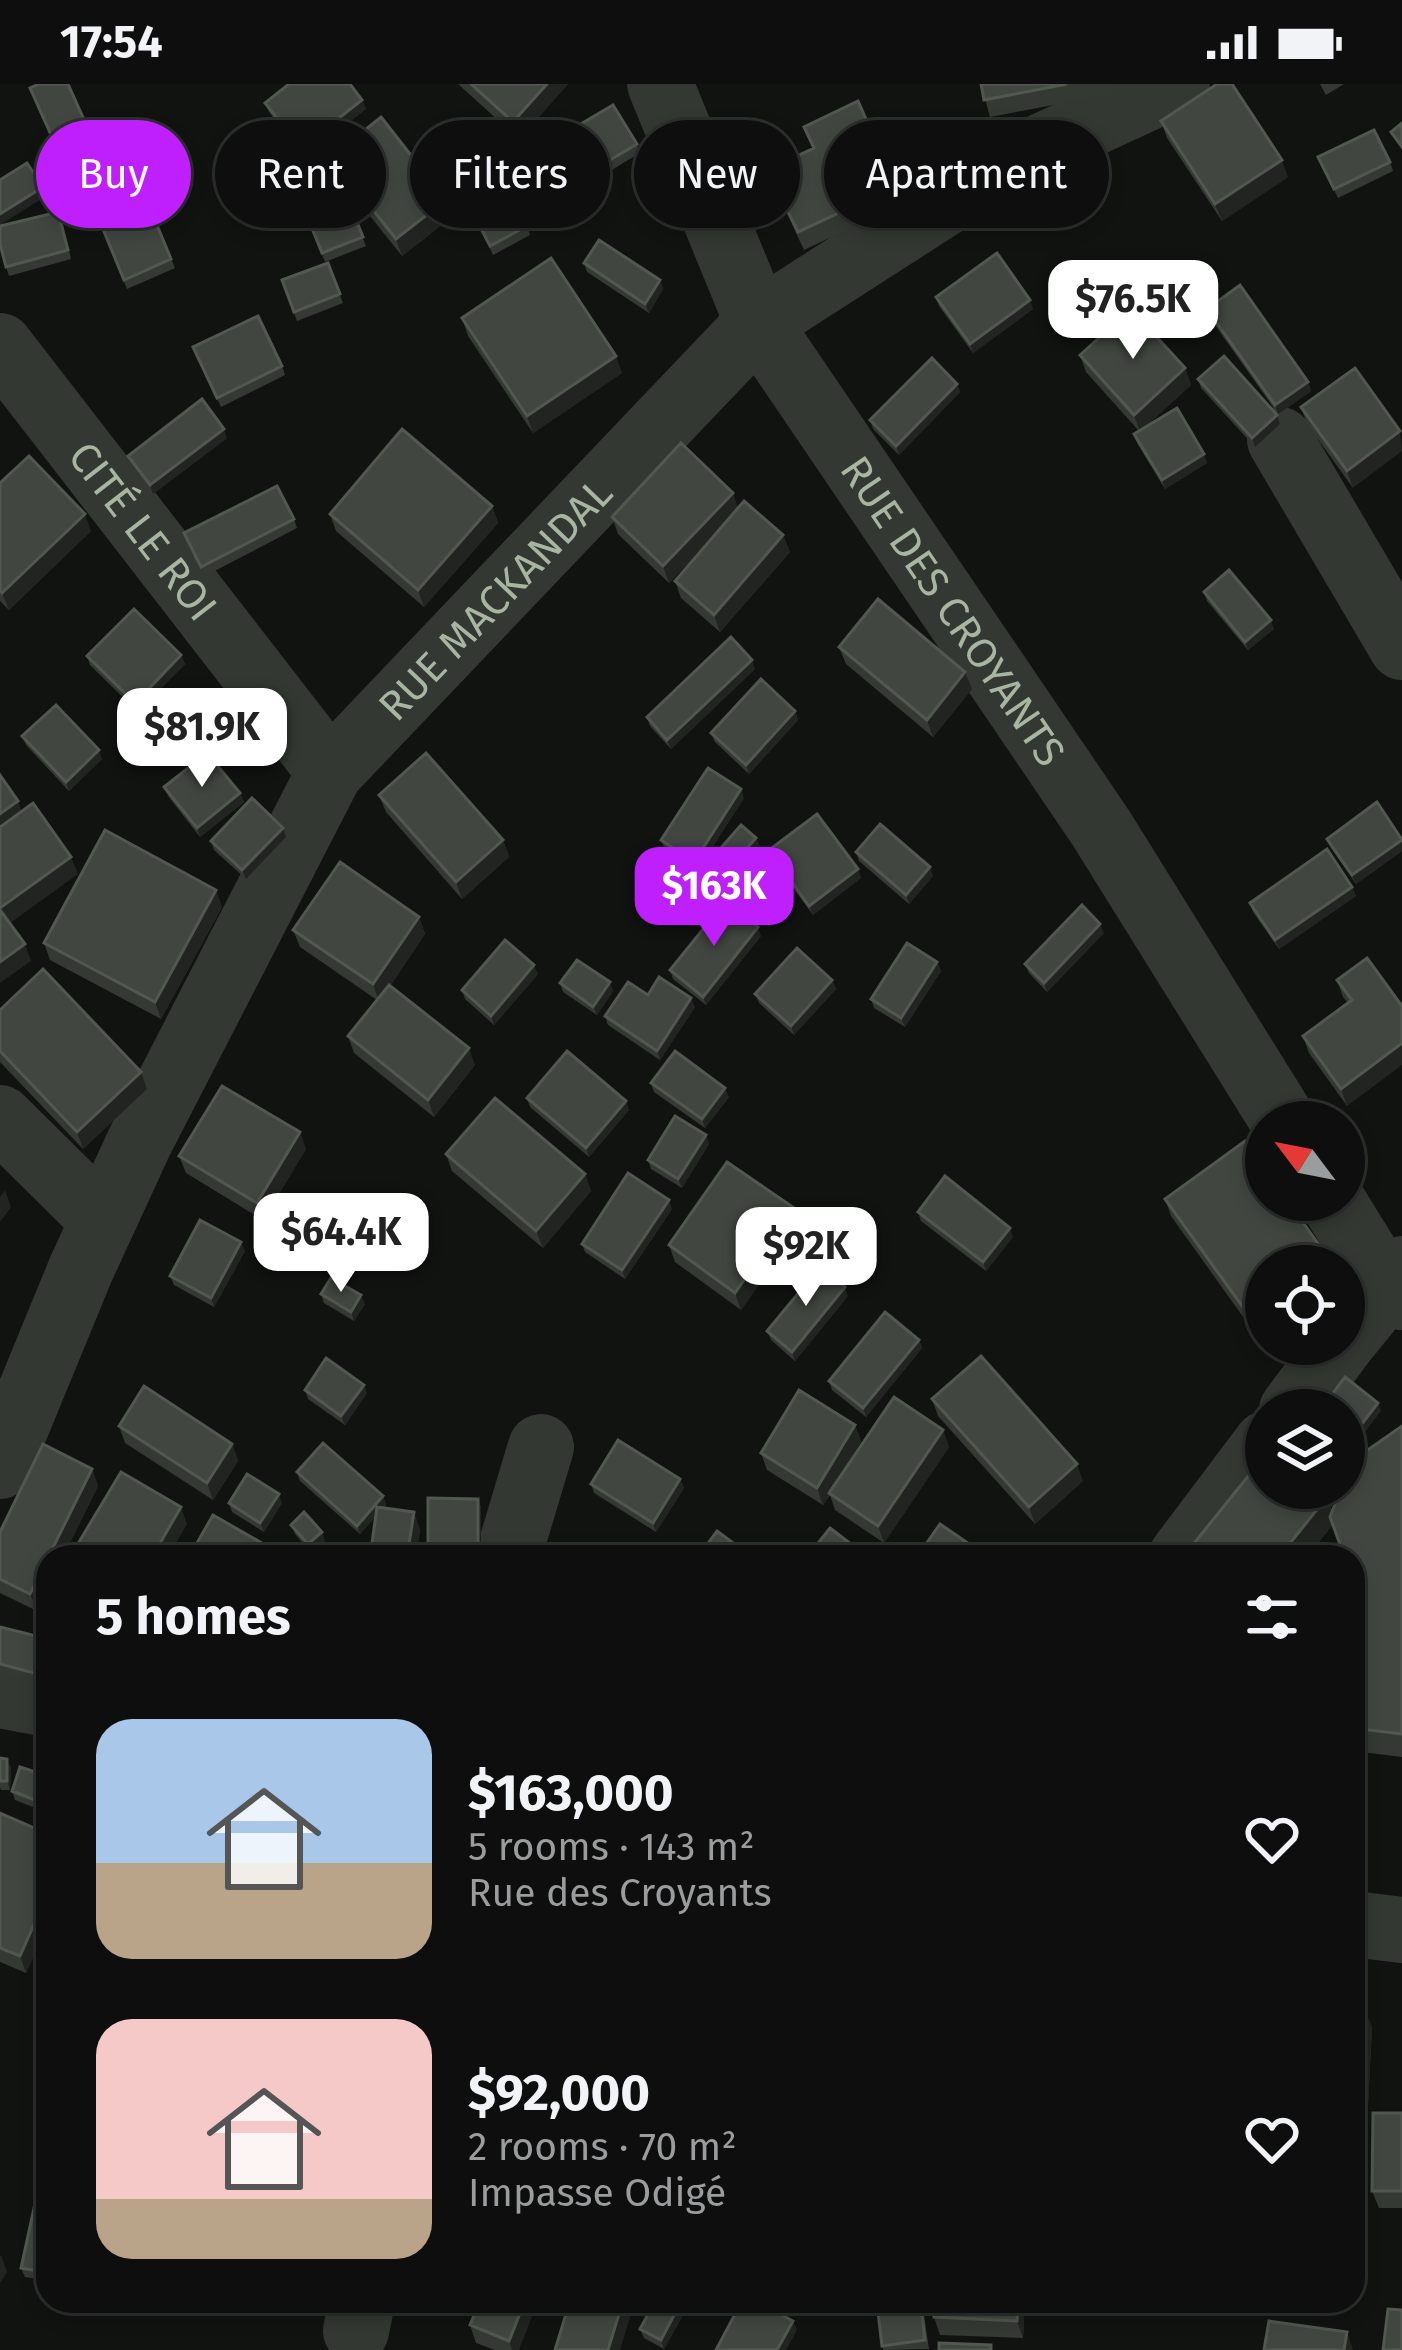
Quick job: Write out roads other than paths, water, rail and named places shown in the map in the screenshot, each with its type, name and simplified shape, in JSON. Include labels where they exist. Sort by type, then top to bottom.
[{"type":"street","name":"RUE DES CROYANTS","points":[[660,84],[758,323],[1101,827],[1270,1101]]},
{"type":"street","name":"RUE MACKANDAL","points":[[0,1466],[139,1143],[330,772],[758,323],[1010,161],[1177,84]]},
{"type":"street","name":"CITÉ LE ROI","points":[[0,346],[330,772]]},
{"type":"street","points":[[1280,440],[1402,646]]},
{"type":"street","points":[[0,1118],[103,1220]]},
{"type":"street","points":[[1348,1221],[1396,1284],[1365,1317]]},
{"type":"street","points":[[512,1545],[541,1447]]},
{"type":"street","points":[[1190,1545],[1245,1472]]},
{"type":"street","points":[[0,1694],[36,1701]]},
{"type":"street","points":[[1365,1925],[1402,1930]]}]
